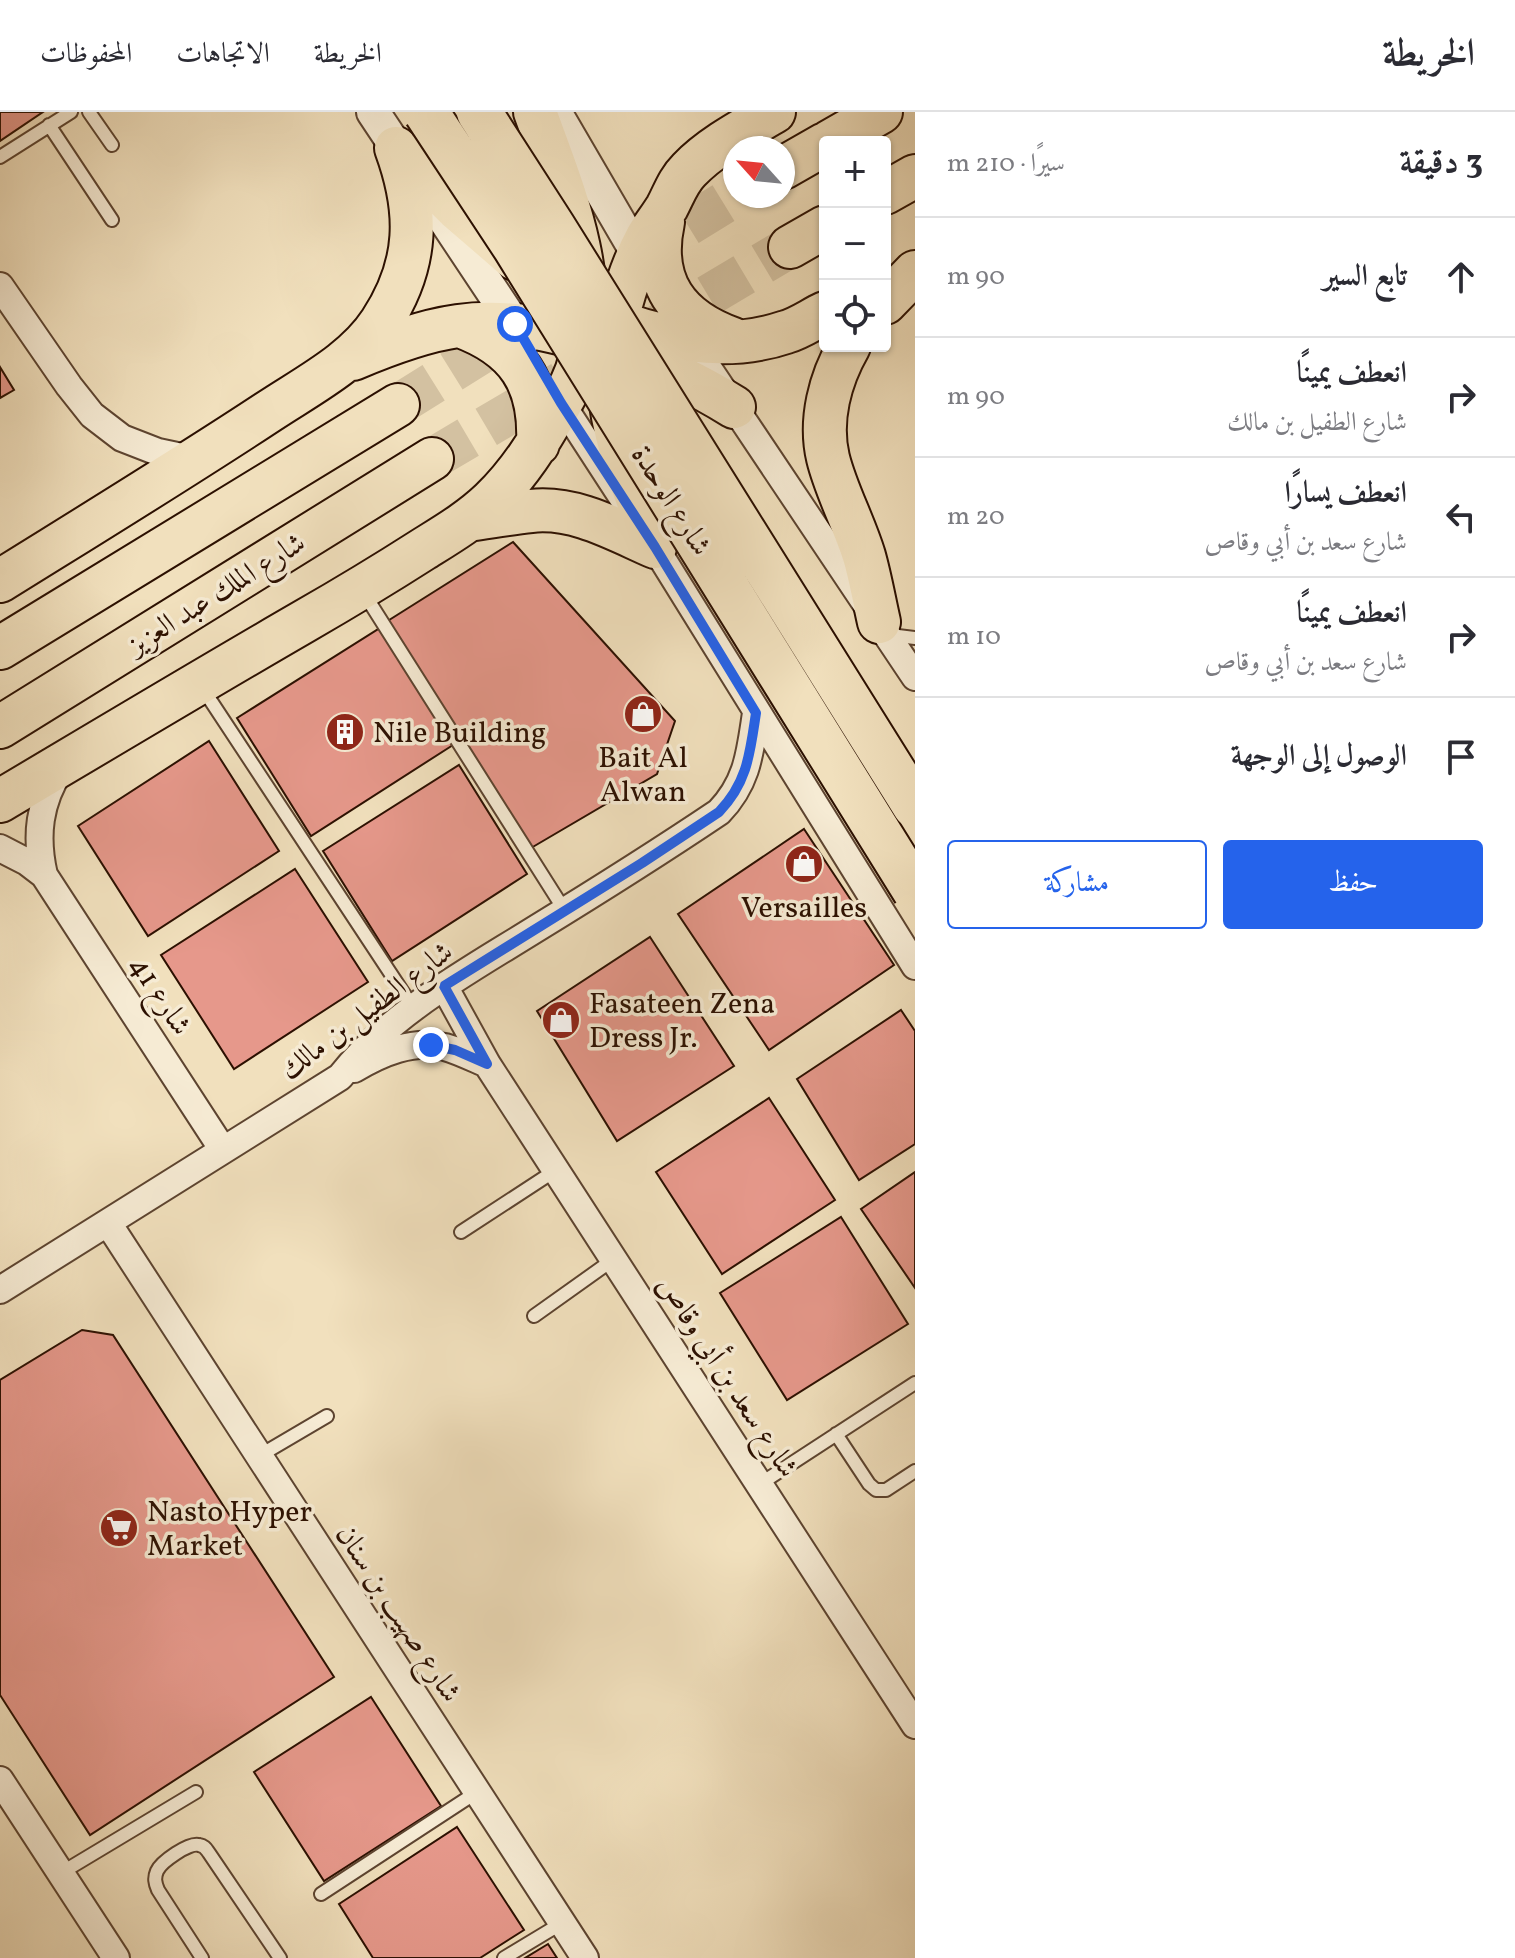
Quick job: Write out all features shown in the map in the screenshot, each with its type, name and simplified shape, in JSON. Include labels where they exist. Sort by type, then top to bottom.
[{"type":"highway","name":"شارع الوحدة","points":[[426,112],[515,247],[915,891]]},
{"type":"highway","name":"شارع الوحدة","points":[[479,112],[915,806]]},
{"type":"highway","points":[[535,112],[572,217],[599,330],[619,442],[655,547]]},
{"type":"highway","points":[[0,801],[361,589],[469,520],[491,501],[538,444],[573,381],[580,360],[679,181],[734,136],[774,112]]},
{"type":"highway","points":[[839,136],[881,112]]},
{"type":"highway","points":[[396,148],[456,208],[599,330],[734,407]]},
{"type":"highway","points":[[0,581],[196,460],[334,368],[379,325],[400,288],[412,238],[412,207],[407,177],[396,148]]},
{"type":"highway","points":[[795,161],[819,148]]},
{"type":"highway","points":[[891,190],[915,176]]},
{"type":"highway","points":[[666,209],[659,240],[659,258],[668,290],[682,308],[700,323],[719,334],[741,341]]},
{"type":"highway","points":[[891,277],[915,264]]},
{"type":"highway","points":[[891,297],[915,272]]},
{"type":"highway","points":[[334,368],[377,349],[460,326],[515,324],[550,329],[652,333],[714,343],[790,331],[819,316]]},
{"type":"highway","points":[[460,326],[500,345],[528,380],[539,421],[538,444]]},
{"type":"highway","points":[[846,352],[830,388],[825,436],[828,458],[894,631]]},
{"type":"highway","points":[[0,648],[398,405]]},
{"type":"highway","name":"شارع الملك عبد العزيز","points":[[0,727],[432,459]]},
{"type":"highway","points":[[469,520],[551,511],[592,519],[655,547]]},
{"type":"street","points":[[373,112],[515,324],[561,403],[655,547],[915,966]]},
{"type":"street","points":[[555,112],[690,341],[894,631],[915,677]]},
{"type":"street","points":[[0,286],[92,415],[122,438],[158,452],[196,460]]},
{"type":"street","name":"شارع الطفيل بن مالك","points":[[0,1290],[340,1077],[372,1041],[444,986],[719,812],[730,801],[744,775],[756,713]]},
{"type":"street","name":"شارع 41","points":[[44,875],[40,855],[40,816],[54,779],[64,763]]},
{"type":"street","name":"شارع 41","points":[[0,848],[44,875],[223,1150]]},
{"type":"street","name":"شارع سعد بن أبي وقاص","points":[[444,986],[487,1064],[915,1725]]},
{"type":"street","points":[[340,1077],[375,1057],[418,1045],[443,1047],[487,1064]]},
{"type":"street","name":"شارع صهيب بن سنان","points":[[108,1223],[585,1958]]},
{"type":"street","points":[[0,1780],[116,1958]]},
{"type":"lane","points":[[0,157],[71,112]]},
{"type":"lane","points":[[89,112],[112,145]]},
{"type":"lane","points":[[49,125],[112,220]]},
{"type":"lane","points":[[361,589],[565,911]]},
{"type":"lane","points":[[199,683],[414,1009]]},
{"type":"lane","points":[[461,1232],[556,1170]]},
{"type":"lane","points":[[534,1316],[614,1259]]},
{"type":"lane","points":[[760,1484],[915,1383]]},
{"type":"lane","points":[[259,1456],[327,1416]]},
{"type":"lane","points":[[836,1434],[876,1490],[886,1490],[915,1471]]},
{"type":"lane","points":[[61,1873],[196,1792]]},
{"type":"lane","points":[[321,1894],[477,1792]]},
{"type":"lane","points":[[202,1958],[155,1883],[159,1867],[192,1845],[199,1845],[209,1853],[280,1958]]},
{"type":"lane","points":[[504,1958],[562,1923]]},
{"type":"building","points":[[0,112],[43,112],[0,141]]},
{"type":"building","points":[[0,367],[14,390],[0,398]]},
{"type":"building","points":[[513,542],[675,721],[657,774],[531,848],[386,622]]},
{"type":"building","name":"Nile Building","points":[[380,628],[453,745],[311,836],[237,718]]},
{"type":"building","points":[[209,741],[279,851],[148,936],[78,826]]},
{"type":"building","points":[[459,765],[527,874],[392,961],[323,851]]},
{"type":"building","points":[[804,829],[894,965],[769,1050],[678,914]]},
{"type":"building","points":[[295,869],[368,982],[234,1069],[161,955]]},
{"type":"building","points":[[650,937],[734,1066],[617,1141],[537,1011]]},
{"type":"building","points":[[901,1010],[915,1031],[915,1144],[859,1180],[797,1079]]},
{"type":"building","points":[[769,1098],[835,1200],[722,1274],[656,1172]]},
{"type":"building","points":[[915,1172],[915,1288],[861,1209]]},
{"type":"building","points":[[841,1217],[908,1324],[787,1400],[720,1293]]},
{"type":"building","name":"Nasto Hyper Market","points":[[82,1330],[113,1335],[334,1677],[90,1835],[0,1695],[0,1380]]},
{"type":"building","points":[[371,1697],[441,1806],[324,1881],[254,1772]]},
{"type":"building","points":[[457,1827],[524,1930],[480,1958],[373,1958],[339,1904]]},
{"type":"building","points":[[548,1944],[557,1958],[525,1958]]},
{"type":"tunnel","points":[[634,258],[723,203]]},
{"type":"tunnel","points":[[654,328],[790,247]]},
{"type":"tunnel","points":[[398,405],[523,327]]},
{"type":"tunnel","points":[[432,459],[562,382]]},
{"type":"place","name":"Bait Al Alwan","points":[[643,714]]},
{"type":"place","name":"Nile Building","points":[[345,732]]},
{"type":"place","name":"Versailles","points":[[804,864]]},
{"type":"place","name":"Fasateen Zena Dress Jr.","points":[[561,1020]]},
{"type":"place","name":"Nasto Hyper Market","points":[[119,1528]]},
{"type":"route","points":[[431,1045],[455,1050],[487,1064],[444,986],[719,812],[730,801],[744,775],[756,713],[655,547],[561,403],[515,324]]}]
